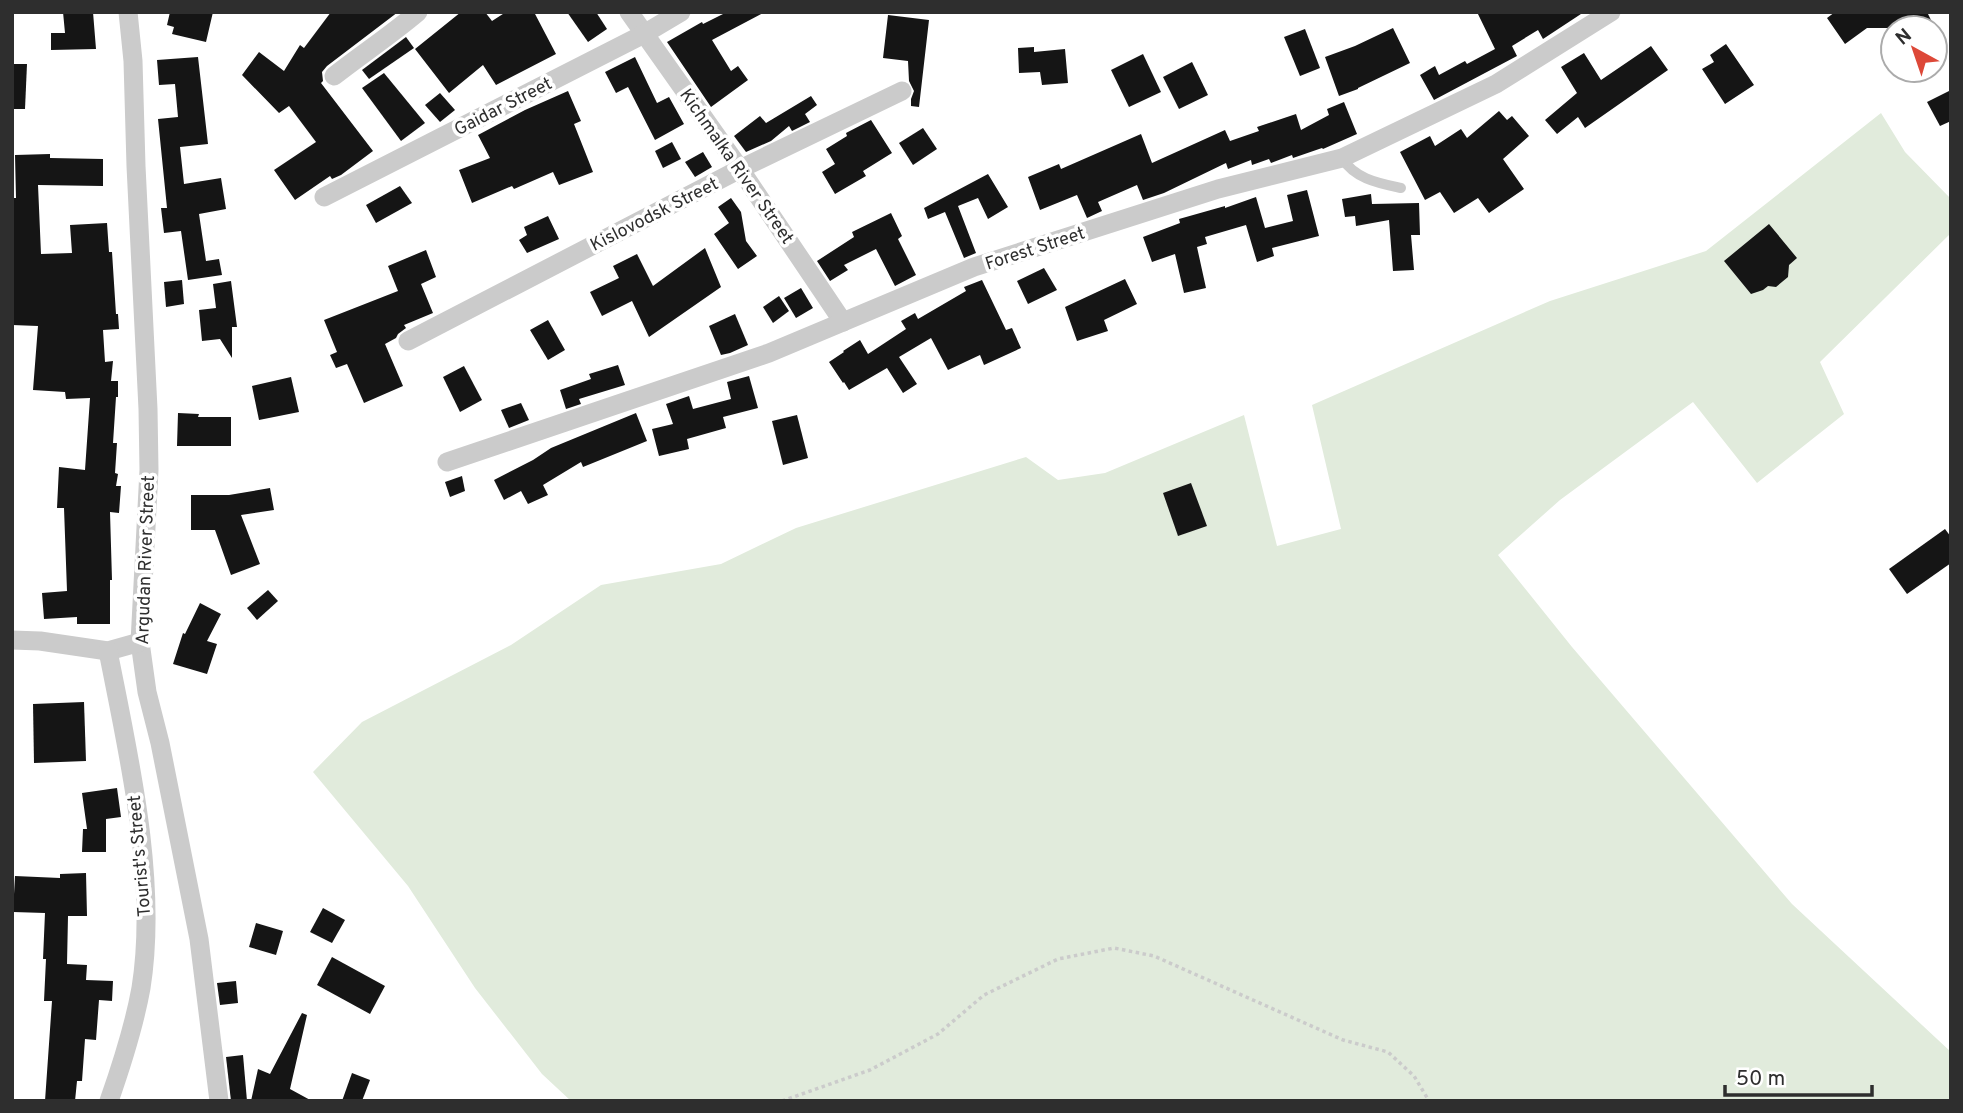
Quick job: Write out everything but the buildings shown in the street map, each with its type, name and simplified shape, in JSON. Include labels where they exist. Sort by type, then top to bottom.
[{"type":"street","name":"Argudan River Street","points":[[128,12],[133,61],[148,408],[149,470],[140,642],[147,692],[199,939],[219,1101]]},
{"type":"street","points":[[334,75],[399,29],[418,12]]},
{"type":"street","name":"Kichmalka River Street","points":[[628,12],[740,169],[843,322]]},
{"type":"street","name":"Gaidar Street","points":[[324,197],[644,34],[681,12]]},
{"type":"street","name":"Forest Street","points":[[447,462],[769,353],[987,263],[1218,189],[1342,158],[1496,84],[1611,12]]},
{"type":"street","name":"Kislovodsk Street","points":[[408,341],[740,169],[902,91]]},
{"type":"street","points":[[12,640],[40,641],[108,651],[140,642]]},
{"type":"street","name":"Tourist's Street","points":[[108,651],[131,769],[142,848],[145,900],[141,986],[122,1064],[109,1101]]},
{"type":"lane","points":[[1342,158],[1356,174],[1401,188]]},
{"type":"path","points":[[782,1101],[870,1070],[938,1034],[984,995],[1058,959],[1114,948],[1154,956],[1343,1040],[1388,1052],[1414,1076],[1429,1101]]},
{"type":"green space","points":[[1881,113],[1905,152],[1951,199],[1951,233],[1820,362],[1844,414],[1757,483],[1693,402],[1560,500],[1498,555],[1572,647],[1792,904],[1951,1052],[1951,1101],[571,1101],[542,1074],[475,988],[408,886],[313,772],[362,722],[511,645],[601,585],[721,564],[796,528],[1026,457],[1058,480],[1105,473],[1244,415],[1277,546],[1341,529],[1312,405],[1550,301],[1706,251]]}]
